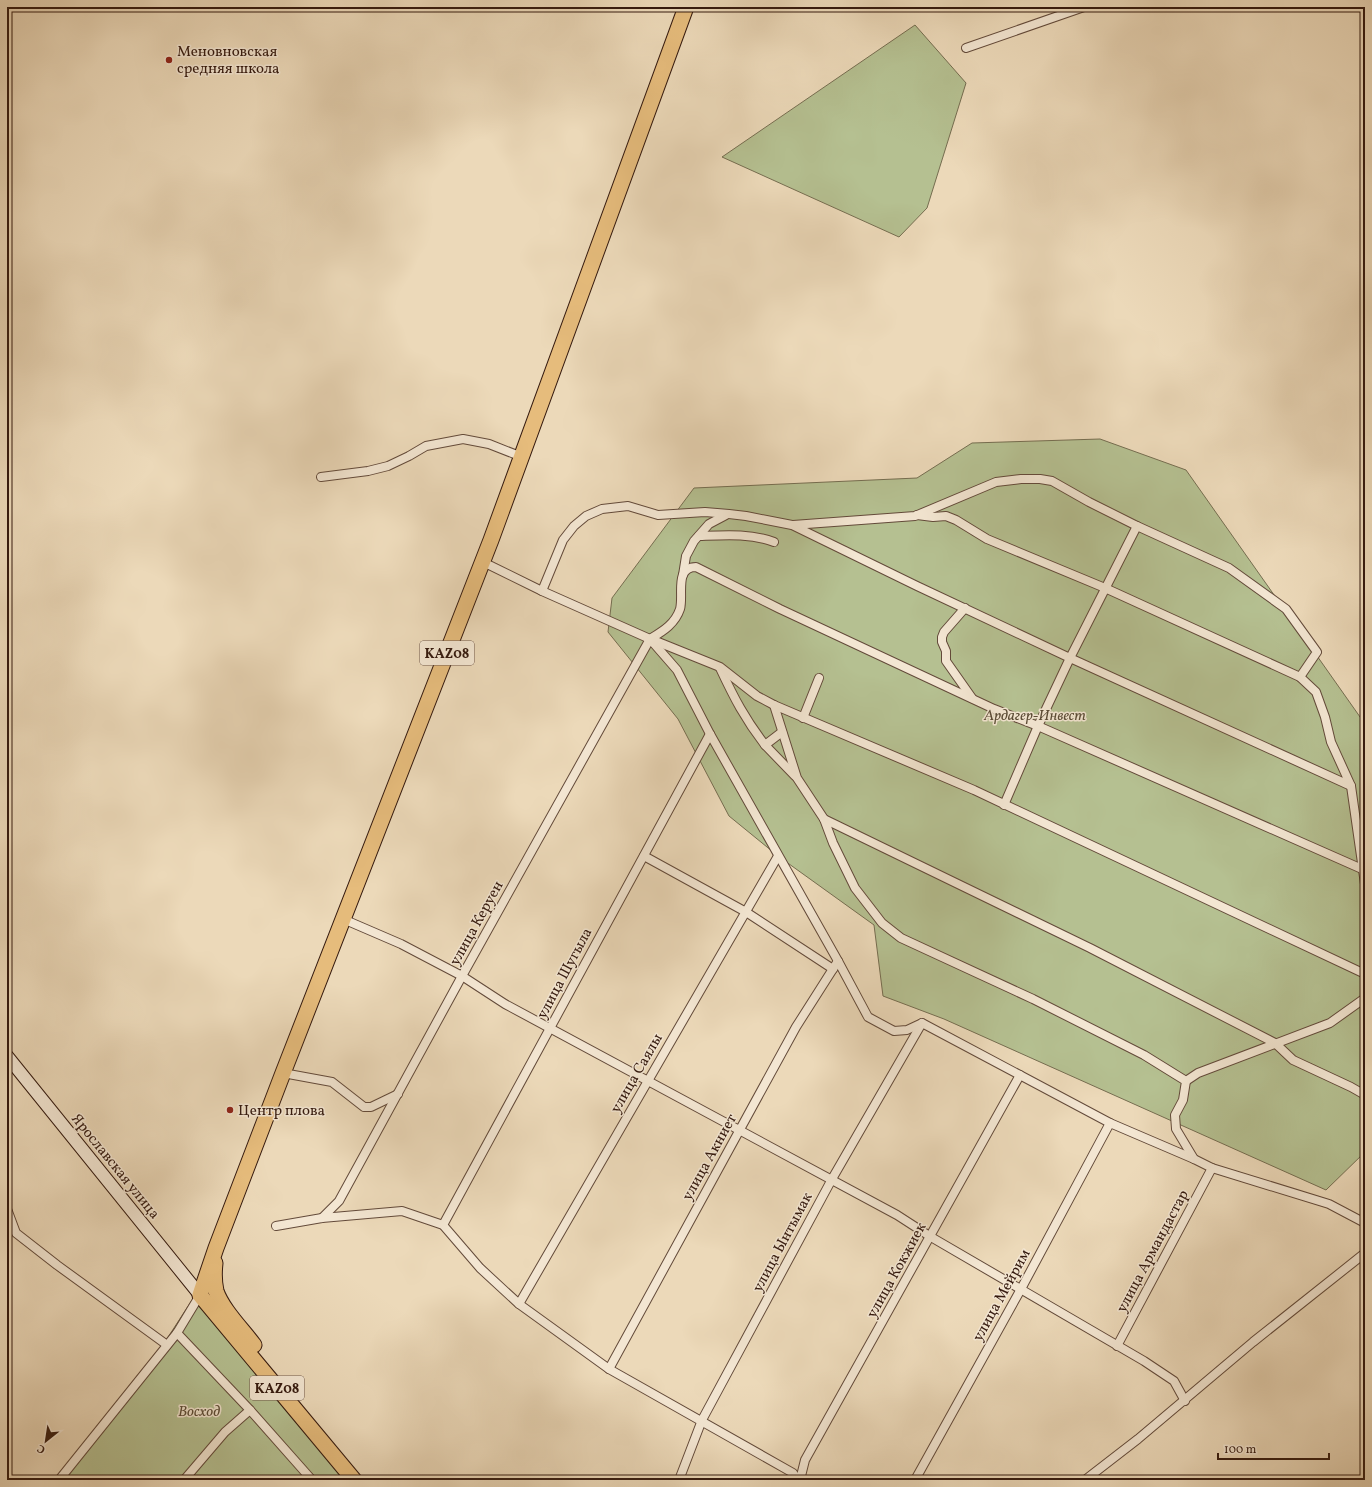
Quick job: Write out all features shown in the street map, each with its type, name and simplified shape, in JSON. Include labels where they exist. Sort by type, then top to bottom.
[{"type":"highway","name":"KAZ08","points":[[354,1480],[200,1295],[216,1248],[283,1073],[483,562],[686,7]]},
{"type":"highway","points":[[216,1248],[214,1274],[216,1291],[226,1309],[272,1369],[283,1395]]},
{"type":"main road","name":"Ярославская улица","points":[[7,1056],[200,1295]]},
{"type":"street","points":[[966,48],[1084,7]]},
{"type":"street","points":[[321,477],[368,471],[388,466],[426,446],[463,440],[489,444],[522,457]]},
{"type":"street","points":[[917,515],[996,482],[1021,479],[1040,479],[1052,482],[1137,526],[1229,568],[1286,609],[1317,652],[1300,677]]},
{"type":"street","points":[[542,591],[562,540],[574,526],[586,516],[602,509],[628,506],[658,515],[705,512],[729,514],[792,525],[1070,658],[1351,786]]},
{"type":"street","points":[[650,639],[669,628],[680,610],[682,600],[681,580],[686,556],[694,540],[709,524],[729,514]]},
{"type":"street","points":[[792,525],[917,515],[933,517],[946,516],[956,520],[987,538],[1105,588],[1300,677],[1316,692],[1325,717],[1331,742],[1351,786],[1365,884]]},
{"type":"street","points":[[1004,805],[1038,726],[1070,658],[1137,526]]},
{"type":"street","points":[[699,536],[748,535],[774,542]]},
{"type":"street","points":[[483,562],[542,591],[650,639],[720,667],[757,696],[774,705],[954,781],[1365,974]]},
{"type":"street","points":[[683,575],[690,567],[696,567],[780,609],[994,709],[1038,726],[1362,869]]},
{"type":"street","points":[[965,608],[944,632],[942,642],[946,651],[946,661],[972,699]]},
{"type":"street","points":[[650,639],[678,670],[710,734],[778,856],[836,965],[868,1017],[894,1031],[907,1030],[922,1024],[1110,1123],[1212,1168],[1329,1204],[1365,1223]]},
{"type":"street","name":"улица Керуен","points":[[322,1218],[339,1201],[462,976],[650,639]]},
{"type":"street","points":[[720,667],[737,704],[750,725],[765,745],[797,778],[824,819],[833,843],[855,888],[882,924],[901,938],[1032,998],[1144,1055],[1186,1081]]},
{"type":"street","points":[[803,718],[819,678]]},
{"type":"street","points":[[774,705],[797,778]]},
{"type":"street","points":[[765,745],[782,732]]},
{"type":"street","name":"улица Шугыла","points":[[443,1225],[710,734]]},
{"type":"street","points":[[824,819],[1090,948],[1275,1043],[1293,1060],[1365,1095]]},
{"type":"street","points":[[644,856],[746,912],[836,965]]},
{"type":"street","name":"улица Саялы","points":[[519,1304],[778,856]]},
{"type":"street","points":[[343,919],[401,944],[462,976],[505,1004],[550,1029],[897,1215],[1118,1346],[1174,1381],[1184,1401]]},
{"type":"street","name":"улица Акниет","points":[[609,1369],[796,1027],[836,965]]},
{"type":"street","points":[[1194,1159],[1176,1129],[1175,1115],[1183,1100],[1186,1081],[1198,1072],[1330,1023],[1365,998]]},
{"type":"street","name":"улица Ынтымак","points":[[679,1480],[702,1420],[832,1179],[922,1024]]},
{"type":"street","points":[[283,1073],[332,1082],[364,1107],[371,1107],[398,1094]]},
{"type":"street","name":"улица Кокжиек","points":[[799,1480],[805,1460],[1020,1075]]},
{"type":"street","name":"улица Мейрим","points":[[914,1480],[1021,1289],[1110,1123]]},
{"type":"street","name":"улица Армандастар","points":[[1118,1346],[1212,1168]]},
{"type":"street","points":[[7,1209],[16,1233],[57,1265],[167,1345]]},
{"type":"street","points":[[276,1226],[322,1218],[402,1211],[443,1225],[480,1268],[519,1304],[609,1369],[702,1420]]},
{"type":"street","points":[[1085,1480],[1184,1401],[1253,1342],[1365,1253]]},
{"type":"street","points":[[59,1480],[177,1333],[200,1295]]},
{"type":"street","points":[[177,1333],[250,1410],[312,1480]]},
{"type":"street","points":[[184,1480],[225,1432],[250,1410]]},
{"type":"street","name":"улица Кокжиек","points":[[702,1420],[793,1473],[799,1480]]},
{"type":"green space","points":[[915,25],[966,83],[927,208],[899,237],[722,157]]},
{"type":"green space","name":"Ардагер-Инвест","points":[[1100,439],[1186,470],[1365,724],[1365,1152],[1326,1190],[944,1019],[883,996],[874,925],[778,856],[729,816],[678,719],[608,632],[612,598],[694,488],[917,478],[972,443]]},
{"type":"green space","name":"Восход","points":[[194,1297],[346,1480],[54,1480],[161,1348]]},
{"type":"place","name":"Меновновская средняя школа","points":[[169,60]]},
{"type":"place","name":"Центр плова","points":[[230,1110]]}]
